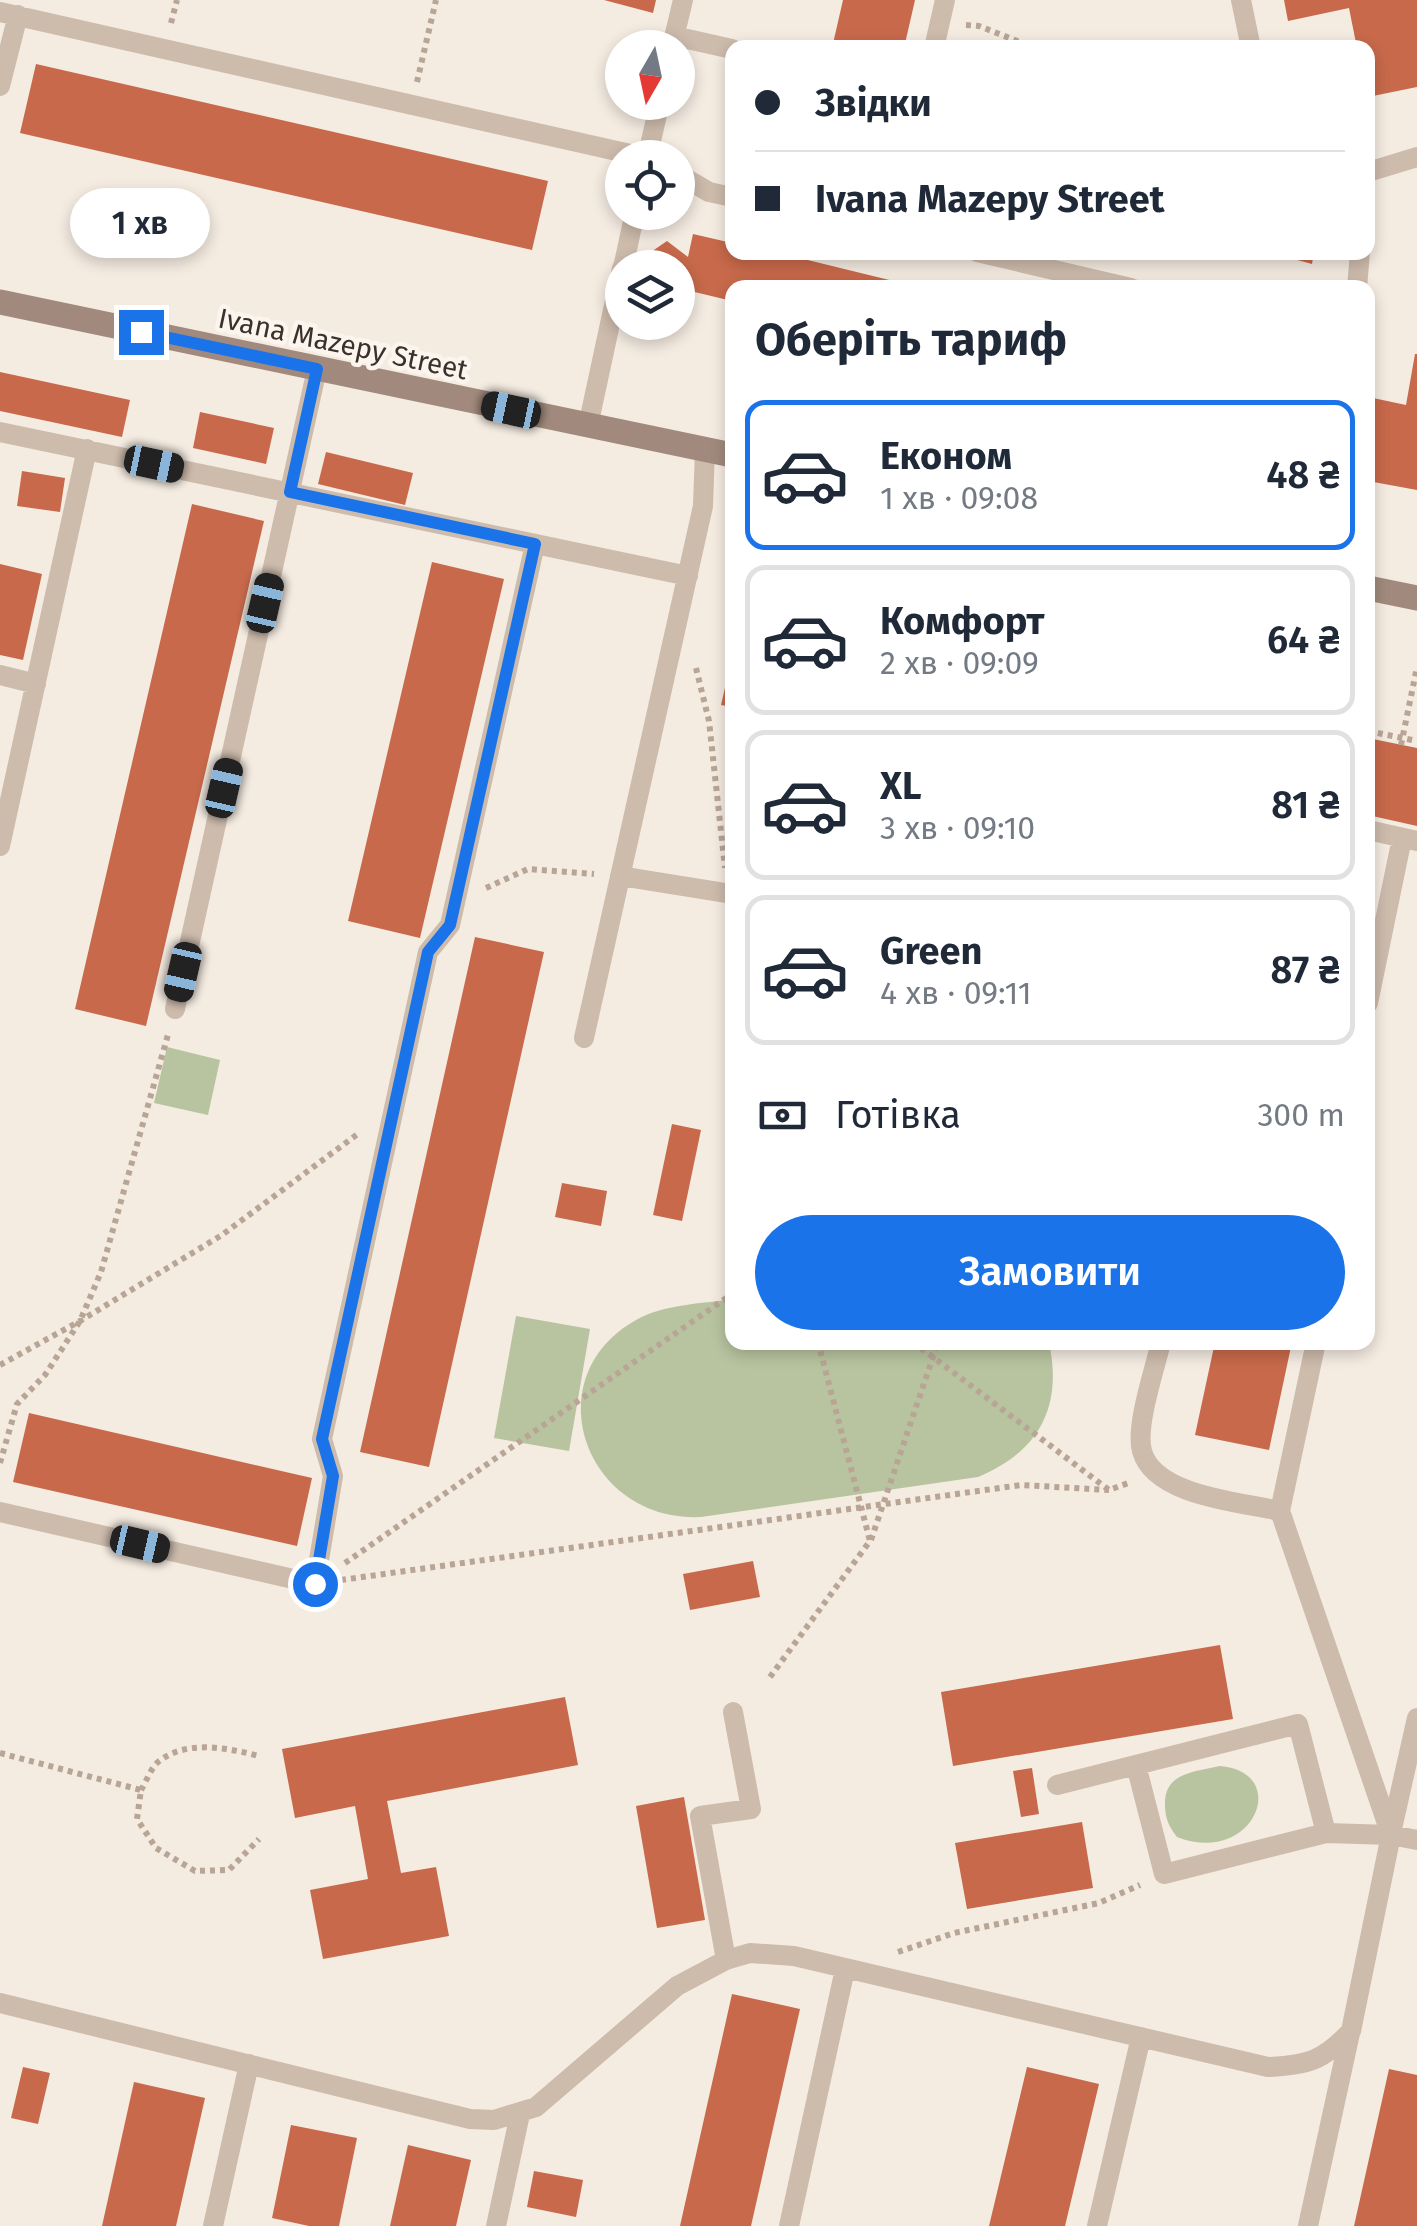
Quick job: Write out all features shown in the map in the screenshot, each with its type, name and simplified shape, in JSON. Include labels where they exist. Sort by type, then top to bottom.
[{"type":"main road","name":"Ivana Mazepy Street","points":[[0,302],[725,454]]},
{"type":"main road","points":[[1375,589],[1417,598]]},
{"type":"lane","points":[[676,30],[682,0]]},
{"type":"lane","points":[[936,40],[945,0]]},
{"type":"lane","points":[[1241,0],[1249,40]]},
{"type":"lane","points":[[0,86],[9,14],[605,147]]},
{"type":"lane","points":[[695,45],[725,49]]},
{"type":"lane","points":[[1375,170],[1417,157]]},
{"type":"lane","points":[[695,184],[725,195]]},
{"type":"lane","points":[[1011,260],[1096,280]]},
{"type":"lane","points":[[588,426],[607,340]]},
{"type":"lane","points":[[175,1009],[317,369]]},
{"type":"lane","points":[[0,432],[688,576]]},
{"type":"lane","points":[[0,846],[87,450]]},
{"type":"lane","points":[[584,1038],[703,506],[704,450]]},
{"type":"lane","points":[[0,1512],[315,1584],[333,1476],[322,1439],[428,952],[450,925],[535,544]]},
{"type":"lane","points":[[0,675],[36,684]]},
{"type":"lane","points":[[1375,832],[1410,839],[1375,976]]},
{"type":"lane","points":[[620,876],[725,893]]},
{"type":"lane","points":[[1158,1350],[1141,1430],[1142,1452],[1154,1473],[1170,1486],[1280,1511]]},
{"type":"lane","points":[[1314,1350],[1280,1511],[1391,1835]]},
{"type":"lane","points":[[726,1960],[700,1816],[751,1809],[733,1712]]},
{"type":"lane","points":[[1308,2226],[1417,1718]]},
{"type":"lane","points":[[1056,1785],[1298,1724],[1326,1833]]},
{"type":"lane","points":[[1136,1765],[1164,1874],[1326,1833],[1417,1840]]},
{"type":"lane","points":[[0,2003],[470,2119],[494,2120],[536,2107],[676,1986],[726,1960],[750,1953],[794,1956],[1268,2066],[1301,2066],[1330,2053],[1350,2031]]},
{"type":"lane","points":[[789,2226],[845,1969]]},
{"type":"lane","points":[[1097,2226],[1141,2037]]},
{"type":"lane","points":[[213,2226],[249,2064]]},
{"type":"lane","points":[[496,2226],[520,2114]]},
{"type":"path","points":[[412,104],[436,0]]},
{"type":"path","points":[[940,23],[978,26],[1014,40]]},
{"type":"path","points":[[695,665],[709,721],[725,853]]},
{"type":"path","points":[[1402,742],[1417,667]]},
{"type":"path","points":[[1375,732],[1402,742],[1417,741]]},
{"type":"path","points":[[456,901],[528,869],[620,876]]},
{"type":"path","points":[[0,1463],[18,1404],[44,1375],[80,1322],[101,1272],[175,1009]]},
{"type":"path","points":[[0,1366],[222,1235],[395,1106]]},
{"type":"path","points":[[315,1584],[725,1299]]},
{"type":"path","points":[[820,1350],[870,1541]]},
{"type":"path","points":[[923,1350],[1109,1490]]},
{"type":"path","points":[[770,1678],[870,1541],[936,1350]]},
{"type":"path","points":[[315,1584],[1021,1484],[1109,1490],[1154,1473]]},
{"type":"path","points":[[259,1839],[229,1870],[195,1871],[156,1848],[137,1820],[142,1790],[156,1763],[184,1750],[223,1746],[260,1756]]},
{"type":"path","points":[[0,1752],[142,1790]]},
{"type":"path","points":[[845,1969],[954,1933],[1099,1903],[1164,1874]]},
{"type":"green space","points":[[167,1047],[220,1060],[208,1115],[154,1103]]},
{"type":"green space","points":[[725,1300],[725,1350],[1050,1350],[1049,1406],[1042,1424],[1017,1454],[978,1477],[701,1517],[660,1512],[627,1496],[602,1472],[586,1442],[581,1409],[587,1376],[605,1345],[636,1320],[671,1308]]},
{"type":"green space","points":[[516,1316],[590,1329],[569,1451],[494,1438]]},
{"type":"green space","points":[[1220,1766],[1242,1772],[1254,1784],[1258,1799],[1254,1815],[1243,1829],[1226,1839],[1204,1843],[1177,1837],[1166,1814],[1170,1786],[1183,1775]]},
{"type":"building","points":[[604,0],[656,0],[653,13]]},
{"type":"building","points":[[843,0],[915,0],[906,40],[834,40]]},
{"type":"building","points":[[1284,0],[1417,0],[1417,87],[1375,96],[1375,40],[1355,40],[1349,8],[1288,21]]},
{"type":"building","points":[[36,64],[548,181],[532,250],[20,133]]},
{"type":"building","points":[[693,234],[725,241],[725,260],[808,260],[889,280],[725,280],[725,299],[695,292],[695,250],[690,250]]},
{"type":"building","points":[[667,241],[679,250],[654,250]]},
{"type":"building","points":[[1417,354],[1417,490],[1375,482],[1375,398],[1406,405]]},
{"type":"building","points":[[0,372],[130,400],[122,437],[0,411]]},
{"type":"building","points":[[200,412],[274,428],[266,464],[193,448]]},
{"type":"building","points":[[326,452],[413,473],[405,505],[318,484]]},
{"type":"building","points":[[22,471],[65,478],[60,512],[17,506]]},
{"type":"building","points":[[192,504],[264,521],[146,1026],[75,1009]]},
{"type":"building","points":[[432,562],[504,579],[420,938],[348,921]]},
{"type":"building","points":[[0,564],[42,574],[23,660],[0,655]]},
{"type":"building","points":[[1375,739],[1417,748],[1417,826],[1375,817]]},
{"type":"building","points":[[475,937],[544,952],[429,1467],[360,1452]]},
{"type":"building","points":[[672,1124],[701,1130],[682,1221],[653,1215]]},
{"type":"building","points":[[562,1183],[607,1191],[601,1226],[555,1217]]},
{"type":"building","points":[[1213,1350],[1290,1350],[1269,1450],[1195,1435]]},
{"type":"building","points":[[29,1413],[312,1478],[297,1546],[13,1482]]},
{"type":"building","points":[[753,1561],[760,1597],[690,1610],[683,1574]]},
{"type":"building","points":[[1220,1645],[1233,1719],[953,1766],[941,1692]]},
{"type":"building","points":[[565,1697],[578,1765],[387,1801],[401,1873],[436,1867],[449,1936],[323,1959],[310,1890],[368,1879],[355,1806],[295,1818],[282,1749]]},
{"type":"building","points":[[1032,1768],[1039,1814],[1021,1817],[1013,1771]]},
{"type":"building","points":[[684,1797],[705,1920],[657,1928],[636,1806]]},
{"type":"building","points":[[1082,1822],[1093,1888],[967,1909],[955,1843]]},
{"type":"building","points":[[732,1994],[800,2009],[751,2226],[680,2226]]},
{"type":"building","points":[[23,2067],[50,2073],[38,2124],[11,2118]]},
{"type":"building","points":[[1027,2067],[1099,2084],[1065,2226],[989,2226]]},
{"type":"building","points":[[1389,2069],[1417,2075],[1417,2226],[1354,2226]]},
{"type":"building","points":[[134,2082],[205,2098],[176,2226],[102,2226]]},
{"type":"building","points":[[291,2125],[357,2138],[339,2226],[309,2226],[272,2218]]},
{"type":"building","points":[[408,2145],[471,2160],[456,2226],[390,2226]]},
{"type":"building","points":[[534,2171],[583,2180],[576,2217],[527,2207]]},
{"type":"route","points":[[141,332],[317,369],[290,492],[535,544],[450,925],[428,952],[322,1439],[333,1476],[315,1584]]}]
